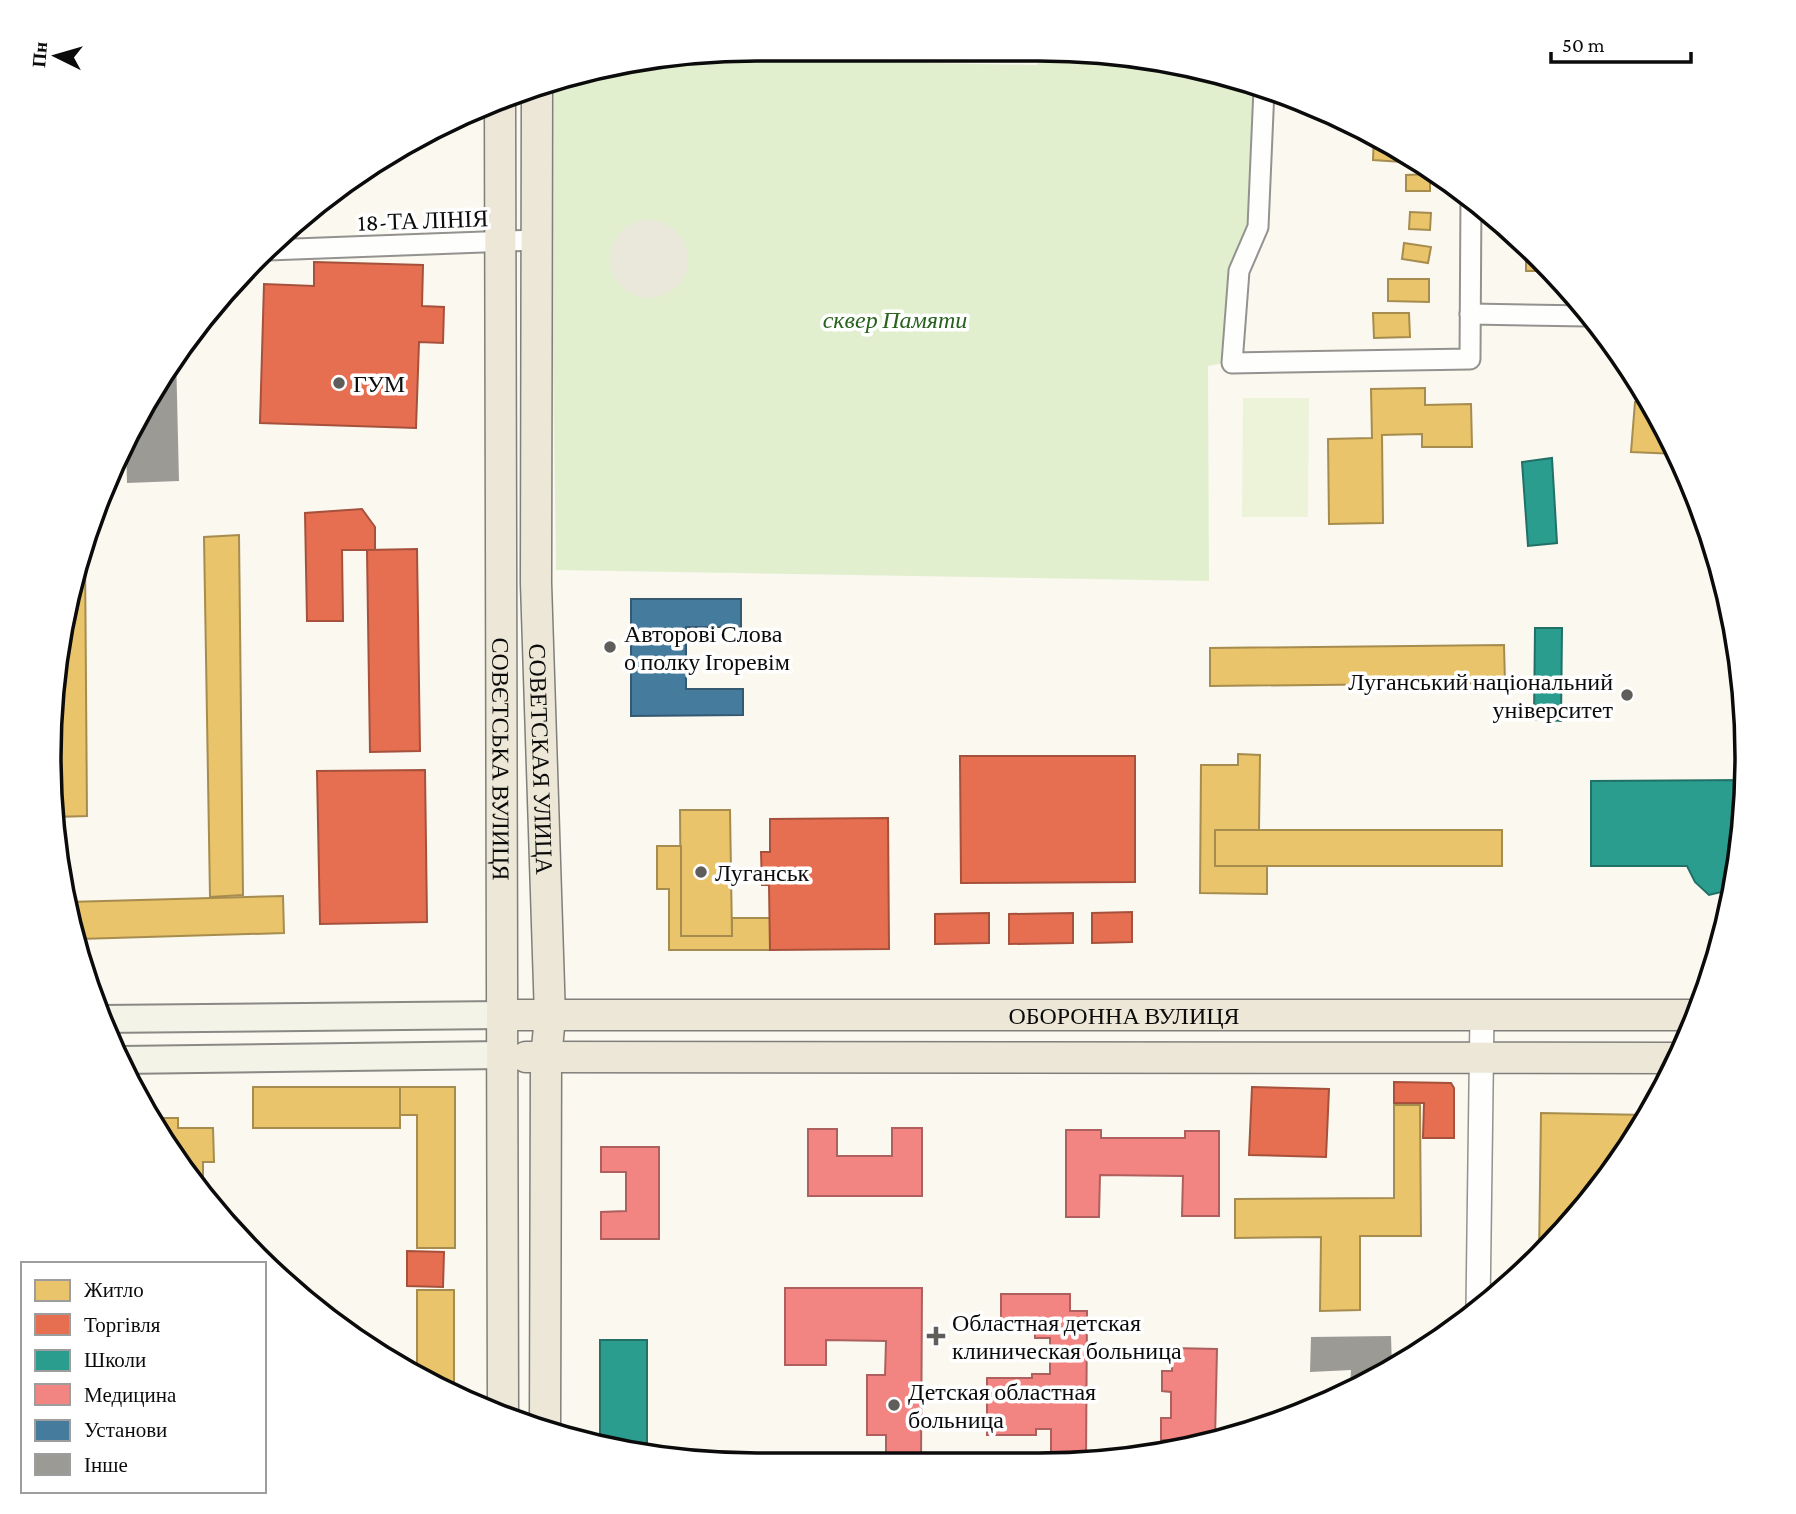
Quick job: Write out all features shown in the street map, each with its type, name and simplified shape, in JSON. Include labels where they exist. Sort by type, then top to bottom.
[{"type":"main road","name":"СОВЕТСКАЯ УЛИЦА","points":[[537,97],[536,583],[550,1017],[545,1058],[545,1420]]},
{"type":"main road","name":"СОВЄТСЬКА ВУЛИЦЯ","points":[[500,111],[503,1405]]},
{"type":"main road","name":"ОБОРОННА ВУЛИЦЯ","points":[[503,1016],[1685,1015]]},
{"type":"main road","points":[[112,1018],[503,1016]]},
{"type":"main road","name":"ОБОРОННА ВУЛИЦЯ","points":[[502,1055],[545,1058],[1481,1055],[1666,1058]]},
{"type":"main road","points":[[131,1060],[502,1055]]},
{"type":"street","points":[[1264,98],[1258,227],[1239,271],[1231,363],[1471,359],[1471,212]]},
{"type":"street","name":"18-ТА ЛІНІЯ","points":[[281,250],[538,240]]},
{"type":"street","points":[[1470,314],[1577,316]]},
{"type":"street","points":[[1479,1296],[1482,1015]]},
{"type":"green space","name":"сквер Памяти","points":[[823,61],[1037,65],[1039,61],[1130,67],[1219,85],[1261,97],[1259,173],[1228,362],[1208,366],[1209,581],[556,570],[549,93],[621,75],[711,63]]},
{"type":"green space","points":[[1243,398],[1309,398],[1308,517],[1242,517]]},
{"type":"shaded area","points":[[649,220],[664,223],[676,232],[685,244],[688,259],[685,274],[676,286],[664,295],[649,298],[634,295],[622,286],[613,274],[610,259],[613,244],[622,232],[634,223]]},
{"type":"building: Житло","points":[[1374,147],[1399,162],[1373,160]]},
{"type":"building: Житло","points":[[1419,174],[1426,179],[1430,182],[1430,191],[1406,191],[1406,175]]},
{"type":"building: Житло","points":[[1410,212],[1431,213],[1430,230],[1409,229]]},
{"type":"building: Житло","points":[[1404,243],[1431,247],[1428,263],[1402,259]]},
{"type":"building: Житло","points":[[1526,260],[1537,271],[1526,271]]},
{"type":"building: Житло","points":[[1388,279],[1429,279],[1429,302],[1388,301]]},
{"type":"building: Житло","points":[[1373,313],[1409,313],[1410,337],[1374,338]]},
{"type":"building: Житло","points":[[1425,388],[1425,405],[1471,404],[1472,447],[1422,447],[1422,434],[1382,435],[1383,523],[1329,524],[1328,439],[1372,438],[1371,389]]},
{"type":"building: Житло","points":[[1635,402],[1638,402],[1665,454],[1631,452]]},
{"type":"building: Житло","points":[[239,535],[243,895],[210,897],[204,537]]},
{"type":"building: Житло","points":[[85,576],[87,816],[64,817],[61,757],[67,666]]},
{"type":"building: Житло","points":[[1504,645],[1505,683],[1210,686],[1210,648]]},
{"type":"building: Житло","points":[[1238,754],[1260,755],[1259,830],[1215,830],[1215,866],[1267,866],[1267,894],[1200,893],[1201,765],[1238,765]]},
{"type":"building: Житло","points":[[680,810],[730,810],[732,936],[681,936]]},
{"type":"building: Житло","points":[[1215,830],[1502,830],[1502,866],[1215,866]]},
{"type":"building: Житло","points":[[657,846],[681,846],[681,936],[732,936],[732,918],[770,918],[770,950],[669,950],[669,889],[657,889]]},
{"type":"building: Житло","points":[[283,896],[284,933],[86,939],[77,902]]},
{"type":"building: Житло","points":[[253,1087],[400,1087],[400,1128],[253,1128]]},
{"type":"building: Житло","points":[[400,1087],[455,1087],[455,1248],[417,1248],[417,1115],[400,1115]]},
{"type":"building: Житло","points":[[1394,1105],[1420,1105],[1421,1236],[1360,1236],[1360,1310],[1320,1311],[1321,1237],[1235,1238],[1235,1199],[1394,1198]]},
{"type":"building: Житло","points":[[1541,1113],[1636,1115],[1591,1181],[1539,1240]]},
{"type":"building: Житло","points":[[162,1118],[178,1118],[178,1128],[213,1128],[214,1162],[203,1162],[203,1178]]},
{"type":"building: Житло","points":[[417,1290],[454,1290],[454,1383],[417,1364]]},
{"type":"building: Торгівля","name":"ГУМ","points":[[314,262],[423,265],[422,306],[444,307],[443,343],[419,342],[416,428],[260,423],[264,284],[314,286]]},
{"type":"building: Торгівля","points":[[362,509],[375,527],[375,550],[342,550],[343,621],[307,621],[305,513]]},
{"type":"building: Торгівля","points":[[417,549],[420,751],[370,752],[367,550]]},
{"type":"building: Торгівля","points":[[960,756],[1135,756],[1135,882],[961,883]]},
{"type":"building: Торгівля","points":[[425,770],[427,922],[320,924],[317,771]]},
{"type":"building: Торгівля","points":[[888,818],[889,949],[770,950],[769,885],[762,885],[761,852],[770,852],[770,819]]},
{"type":"building: Торгівля","points":[[1132,912],[1132,942],[1092,943],[1092,913]]},
{"type":"building: Торгівля","points":[[989,913],[989,943],[935,944],[935,914]]},
{"type":"building: Торгівля","points":[[1073,913],[1073,943],[1009,944],[1009,914]]},
{"type":"building: Торгівля","points":[[1394,1082],[1451,1083],[1454,1088],[1454,1138],[1423,1138],[1424,1103],[1394,1103]]},
{"type":"building: Торгівля","points":[[1252,1087],[1329,1089],[1326,1157],[1249,1155]]},
{"type":"building: Торгівля","points":[[407,1251],[444,1252],[443,1287],[407,1286]]},
{"type":"building: Школи","points":[[1552,458],[1557,543],[1528,546],[1522,462]]},
{"type":"building: Школи","points":[[1535,628],[1562,628],[1561,721],[1534,719]]},
{"type":"building: Школи","points":[[1734,780],[1729,848],[1721,892],[1709,895],[1695,882],[1687,866],[1591,866],[1591,781]]},
{"type":"building: Школи","points":[[600,1340],[647,1340],[647,1444],[600,1434]]},
{"type":"building: Медицина","points":[[892,1128],[922,1128],[922,1196],[808,1196],[808,1129],[837,1129],[837,1156],[892,1156]]},
{"type":"building: Медицина","points":[[1066,1130],[1101,1130],[1101,1138],[1185,1138],[1185,1131],[1219,1131],[1219,1216],[1182,1216],[1183,1176],[1100,1175],[1099,1217],[1066,1217]]},
{"type":"building: Медицина","points":[[601,1147],[659,1147],[659,1239],[601,1239],[601,1212],[626,1211],[626,1172],[601,1172]]},
{"type":"building: Медицина","name":"Детская областная больница","points":[[785,1288],[922,1288],[921,1453],[886,1453],[886,1435],[867,1435],[867,1375],[885,1375],[886,1341],[826,1340],[826,1365],[785,1365]]},
{"type":"building: Медицина","points":[[1001,1294],[1070,1294],[1070,1311],[1087,1311],[1086,1451],[1051,1452],[1051,1429],[1036,1429],[1036,1435],[987,1435],[987,1378],[1032,1378],[1032,1374],[1050,1374],[1050,1338],[1035,1338],[1035,1328],[1001,1328]]},
{"type":"building: Медицина","points":[[1172,1348],[1217,1349],[1215,1430],[1161,1440],[1161,1418],[1171,1418],[1171,1392],[1162,1391],[1162,1371],[1172,1371]]},
{"type":"building: Установи","points":[[631,599],[741,599],[741,627],[686,627],[686,689],[743,689],[743,715],[631,716]]},
{"type":"building: Інше","points":[[176,374],[179,481],[127,483],[127,463],[133,449]]},
{"type":"building: Інше","points":[[1391,1336],[1392,1357],[1351,1379],[1351,1370],[1310,1372],[1311,1337]]},
{"type":"place","name":"ГУМ","points":[[339,383]]},
{"type":"place","name":"Авторові Слова о полку Ігоревім","points":[[610,647]]},
{"type":"place","name":"Луганський національний університет","points":[[1627,695]]},
{"type":"place","name":"Луганськ","points":[[701,872]]},
{"type":"place","name":"Областная детская клиническая больница","points":[[936,1336]]},
{"type":"place","name":"Детская областная больница","points":[[894,1405]]}]
